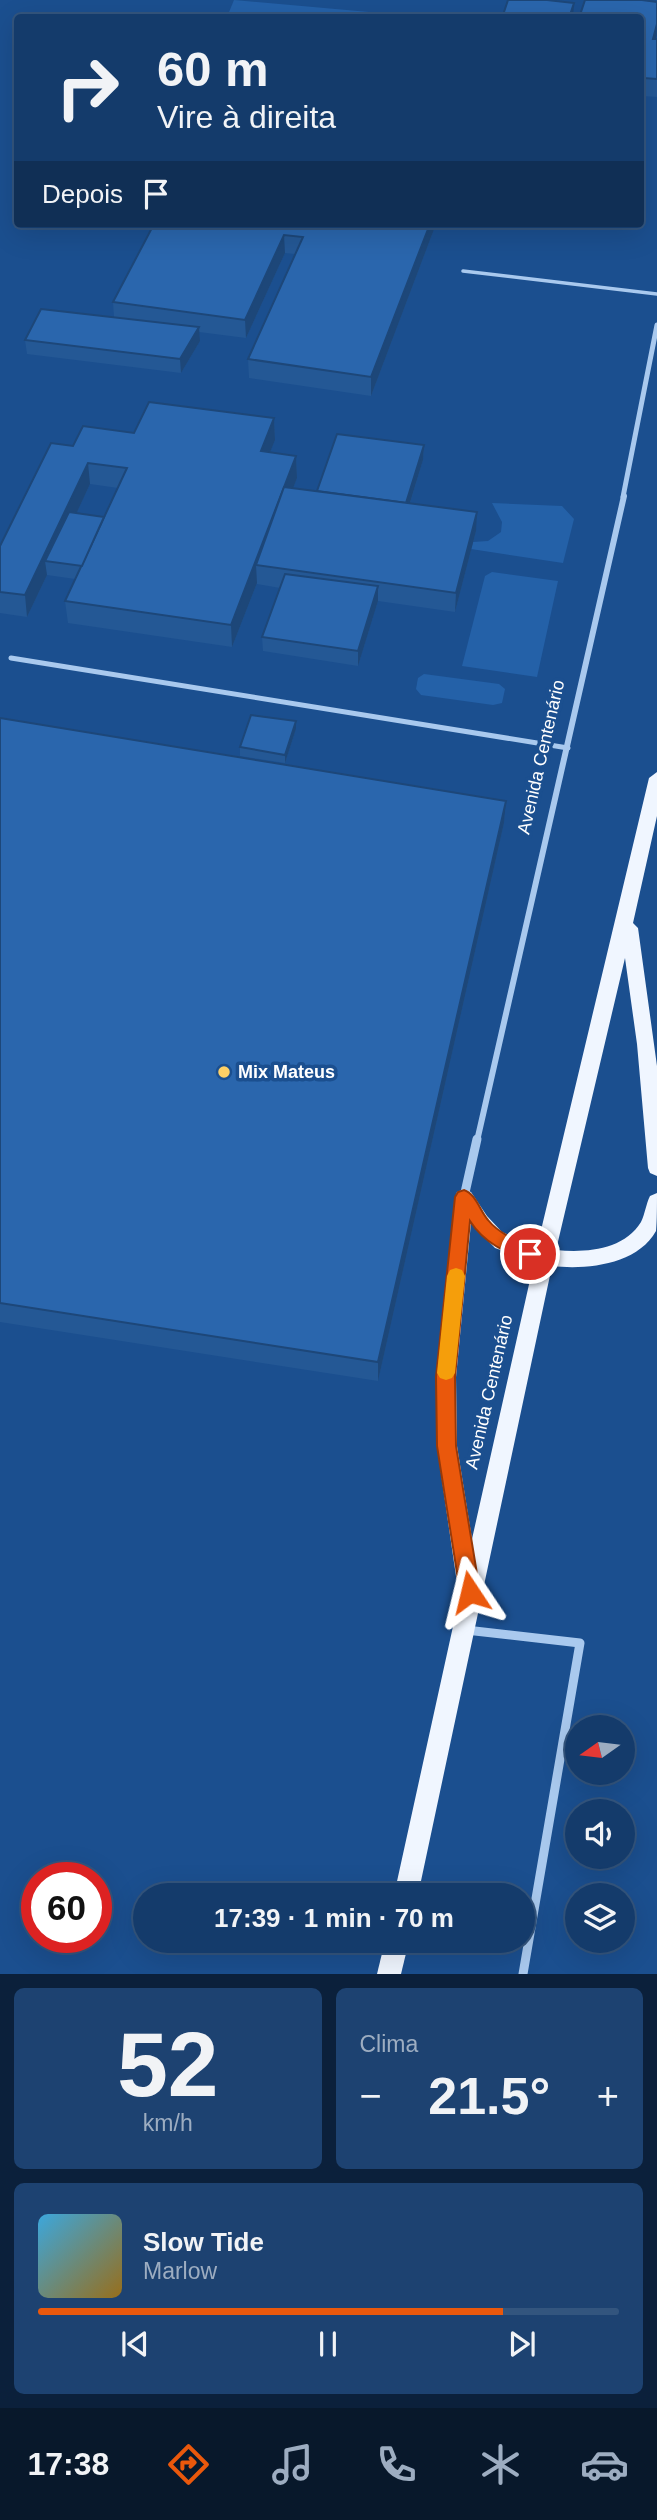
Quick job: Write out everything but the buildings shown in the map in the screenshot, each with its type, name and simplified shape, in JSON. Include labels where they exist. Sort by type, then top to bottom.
[{"type":"main road","name":"Avenida Centenário","points":[[409,1883],[544,1257],[627,919],[657,778]]},
{"type":"main road","points":[[627,919],[646,1044],[657,1168]]},
{"type":"main road","points":[[464,1197],[483,1226],[500,1241],[516,1250],[544,1257],[585,1260],[617,1252],[638,1240],[656,1215],[657,1201]]},
{"type":"main road","points":[[464,1197],[446,1391],[447,1446],[470,1592]]},
{"type":"main road","points":[[389,1974],[394,1953]]},
{"type":"street","name":"Avenida Centenário","points":[[464,1197],[628,477],[657,325]]},
{"type":"street","points":[[463,1630],[580,1643],[523,1974]]},
{"type":"lane","points":[[463,271],[657,294]]},
{"type":"lane","points":[[11,658],[568,748]]},
{"type":"shaded area","points":[[234,0],[392,14],[228,14]]},
{"type":"shaded area","points":[[492,503],[562,506],[574,519],[563,563],[471,549],[473,542],[488,541],[501,532],[502,522]]},
{"type":"shaded area","points":[[492,572],[558,581],[537,677],[462,666],[485,576]]},
{"type":"shaded area","points":[[424,674],[499,684],[505,689],[502,703],[493,705],[421,695],[416,689],[418,678]]},
{"type":"slow traffic","points":[[446,1373],[456,1276]]},
{"type":"place","name":"Mix Mateus","points":[[224,1072]]},
{"type":"route","points":[[470,1592],[447,1446],[446,1377],[464,1197],[483,1226],[500,1241],[530,1254]]}]
